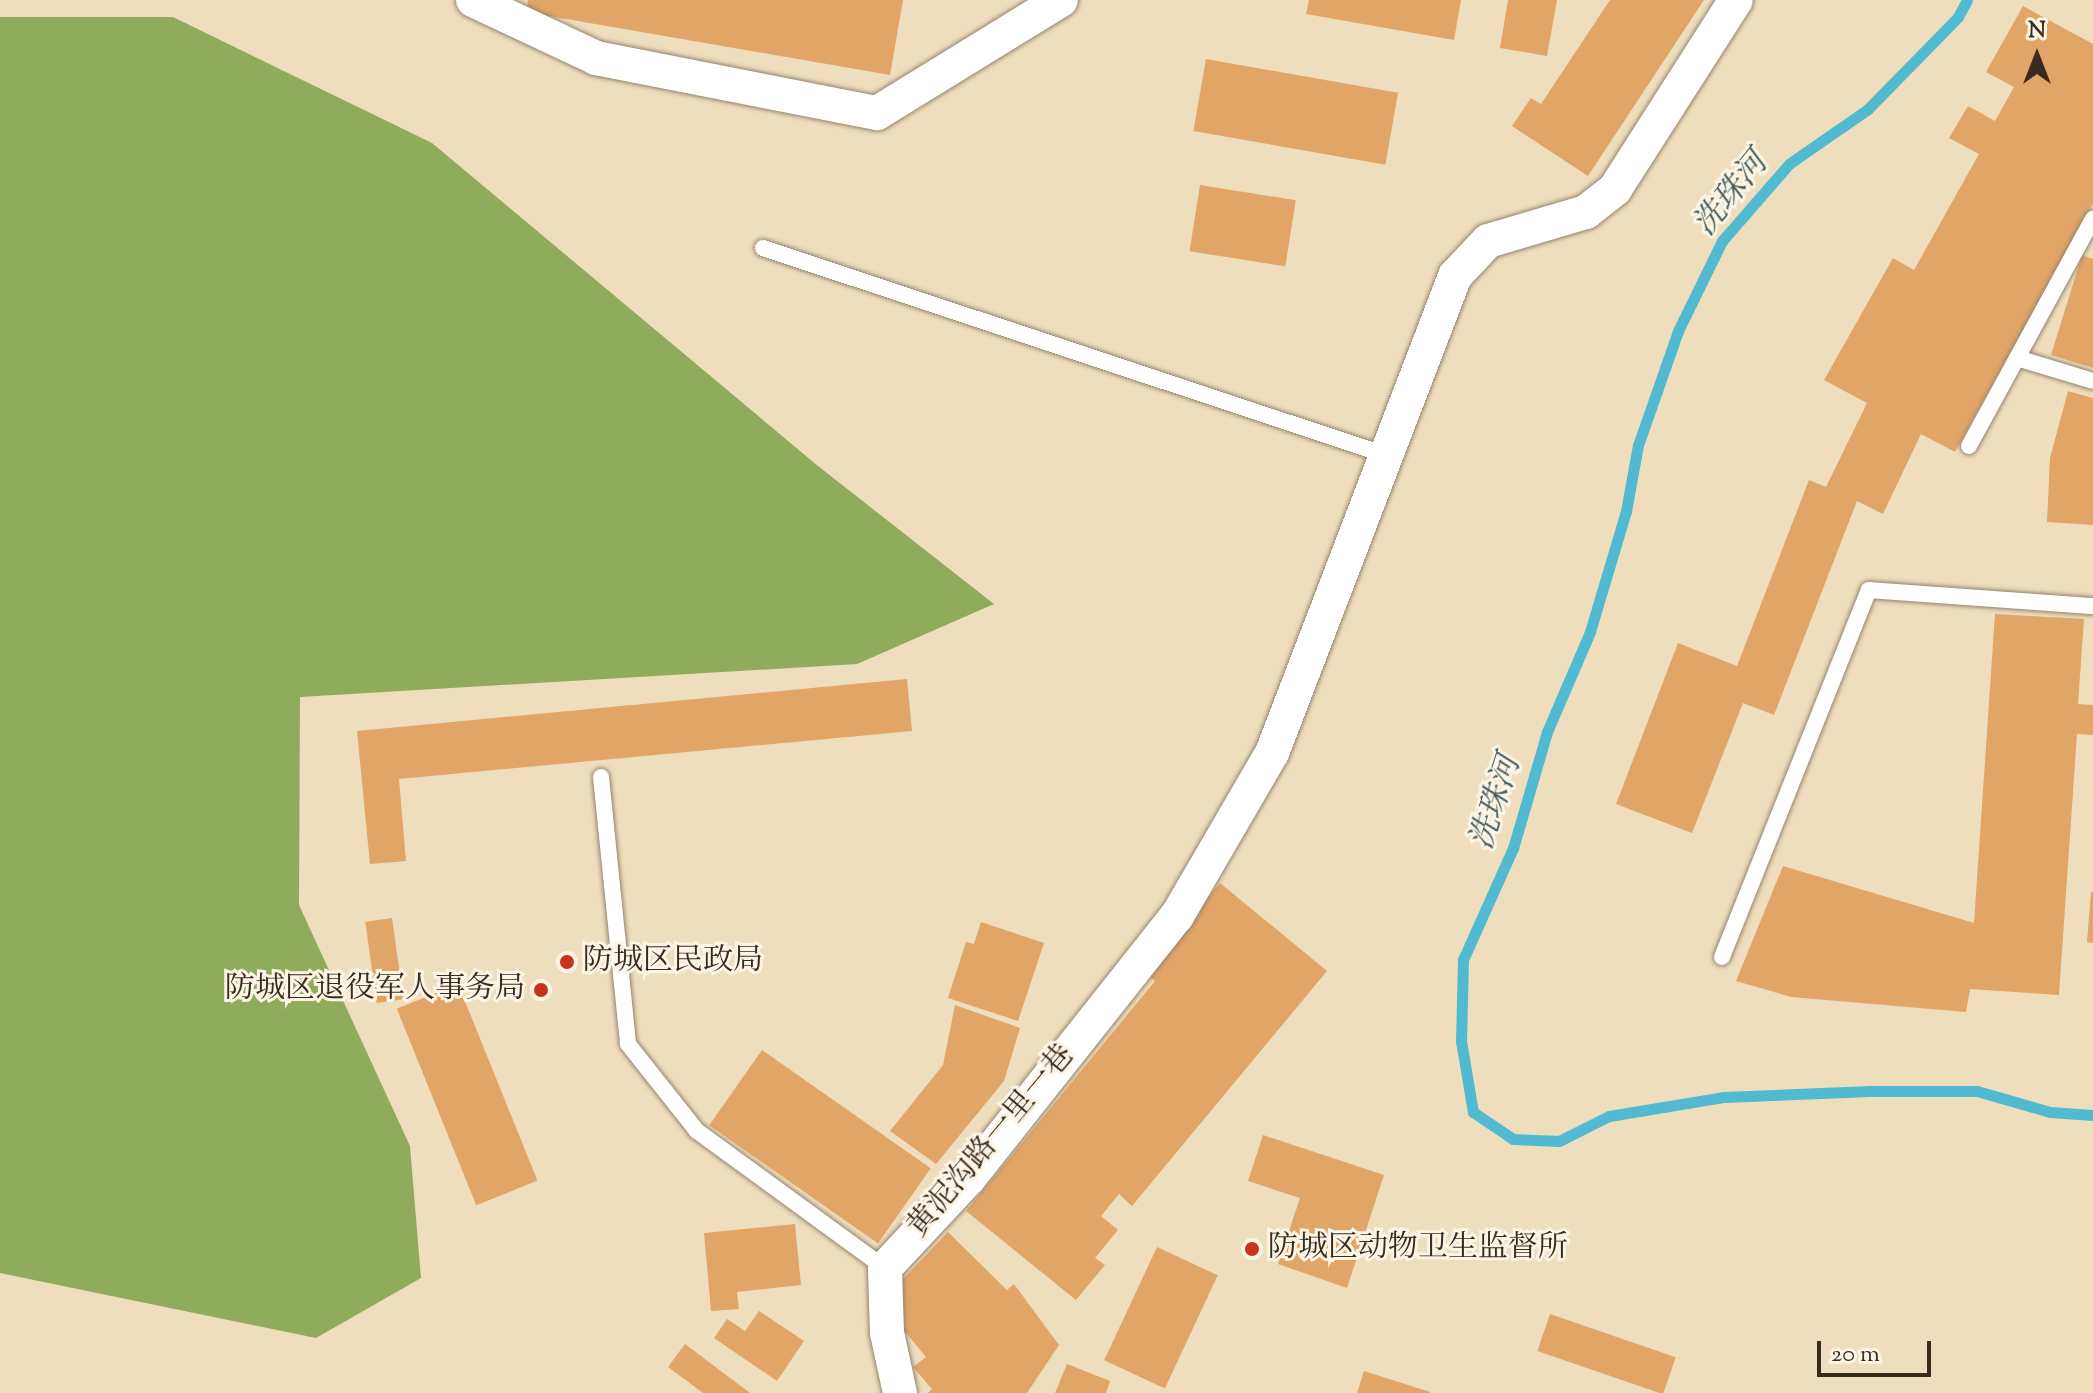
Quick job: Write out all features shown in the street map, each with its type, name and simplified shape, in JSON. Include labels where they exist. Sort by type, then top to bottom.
[{"type":"street","points":[[473,0],[596,58],[877,113],[1061,0]]},
{"type":"street","name":"黄泥沟路一里一巷","points":[[900,1393],[887,1333],[885,1268],[969,1178],[1177,916],[1272,753],[1383,454],[1455,276],[1488,241],[1586,212],[1615,189],[1736,0]]},
{"type":"lane","points":[[1969,446],[2087,241],[2093,219]]},
{"type":"lane","points":[[763,248],[1383,454]]},
{"type":"lane","points":[[2017,358],[2093,381]]},
{"type":"lane","points":[[1722,957],[1869,590],[2093,606]]},
{"type":"lane","points":[[601,777],[628,1044],[697,1131],[885,1268]]},
{"type":"green space","points":[[0,17],[173,17],[432,143],[818,466],[994,604],[857,664],[300,697],[299,905],[410,1146],[421,1278],[316,1338],[0,1273]]},
{"type":"building","points":[[528,0],[903,0],[890,75],[526,12]]},
{"type":"building","points":[[1309,0],[1461,0],[1454,40],[1306,14]]},
{"type":"building","points":[[1508,0],[1557,0],[1547,56],[1500,48]]},
{"type":"building","points":[[1610,0],[1704,0],[1588,176],[1512,126],[1531,98],[1541,104]]},
{"type":"building","points":[[2023,6],[2093,44],[2093,204],[1955,452],[1921,434],[1883,514],[1857,501],[1774,715],[1743,703],[1692,833],[1616,804],[1678,643],[1737,666],[1809,480],[1826,487],[1867,403],[1824,380],[1893,258],[1914,270],[1979,154],[1949,138],[1968,106],[1995,121],[2014,87],[1986,72]]},
{"type":"building","points":[[1206,59],[1398,93],[1385,165],[1193,131]]},
{"type":"building","points":[[1200,185],[1296,200],[1285,266],[1190,251]]},
{"type":"building","points":[[2082,255],[2093,259],[2093,368],[2051,355]]},
{"type":"building","points":[[2068,391],[2093,398],[2093,525],[2047,522],[2050,458]]},
{"type":"building","points":[[1995,614],[2084,619],[2078,704],[2093,705],[2093,735],[2077,734],[2059,995],[1970,989],[1966,1012],[1791,997],[1736,981],[1783,866],[1974,923]]},
{"type":"building","points":[[907,679],[912,731],[399,779],[406,861],[370,864],[357,731]]},
{"type":"building","points":[[1220,883],[1327,971],[1132,1206],[1119,1194],[1101,1216],[1118,1230],[1095,1258],[1105,1265],[1076,1300],[966,1211],[1155,981],[1145,973]]},
{"type":"building","points":[[2093,892],[2093,943],[2087,942]]},
{"type":"building","points":[[392,918],[403,999],[377,1003],[365,922]]},
{"type":"building","points":[[981,922],[1044,943],[1018,1021],[948,998],[966,942],[974,944]]},
{"type":"building","points":[[458,984],[537,1181],[476,1205],[397,1009]]},
{"type":"building","points":[[955,1005],[1020,1028],[1004,1081],[936,1164],[890,1131],[943,1065]]},
{"type":"building","points":[[762,1050],[931,1168],[878,1244],[709,1125]]},
{"type":"building","points":[[1263,1135],[1384,1175],[1347,1288],[1278,1264],[1300,1198],[1248,1181]]},
{"type":"building","points":[[795,1224],[801,1285],[737,1292],[739,1309],[711,1311],[704,1233]]},
{"type":"building","points":[[948,1232],[1007,1290],[1014,1284],[1059,1345],[1027,1393],[928,1393],[932,1389],[913,1367],[926,1357],[902,1328],[893,1306],[903,1279]]},
{"type":"building","points":[[1157,1247],[1218,1275],[1165,1389],[1104,1360]]},
{"type":"building","points":[[759,1311],[804,1341],[777,1381],[714,1338],[727,1319],[745,1331]]},
{"type":"building","points":[[1550,1314],[1676,1357],[1663,1393],[1660,1393],[1537,1351]]},
{"type":"building","points":[[685,1344],[750,1393],[703,1393],[668,1367]]},
{"type":"building","points":[[1067,1364],[1110,1381],[1106,1393],[1055,1393]]},
{"type":"building","points":[[1364,1371],[1430,1392],[1430,1393],[1357,1393]]},
{"type":"waterway","name":"洗珠河","points":[[1967,0],[1958,17],[1868,109],[1789,164],[1722,241],[1678,331],[1638,445],[1626,511],[1590,632],[1547,732],[1513,848],[1463,960],[1461,1041],[1473,1112],[1513,1139],[1559,1141],[1609,1116],[1724,1097],[1870,1091],[1977,1091],[2050,1112],[2093,1115]]},
{"type":"place","name":"防城区民政局","points":[[567,962]]},
{"type":"place","name":"防城区退役军人事务局","points":[[541,990]]},
{"type":"place","name":"防城区动物卫生监督所","points":[[1252,1249]]}]
